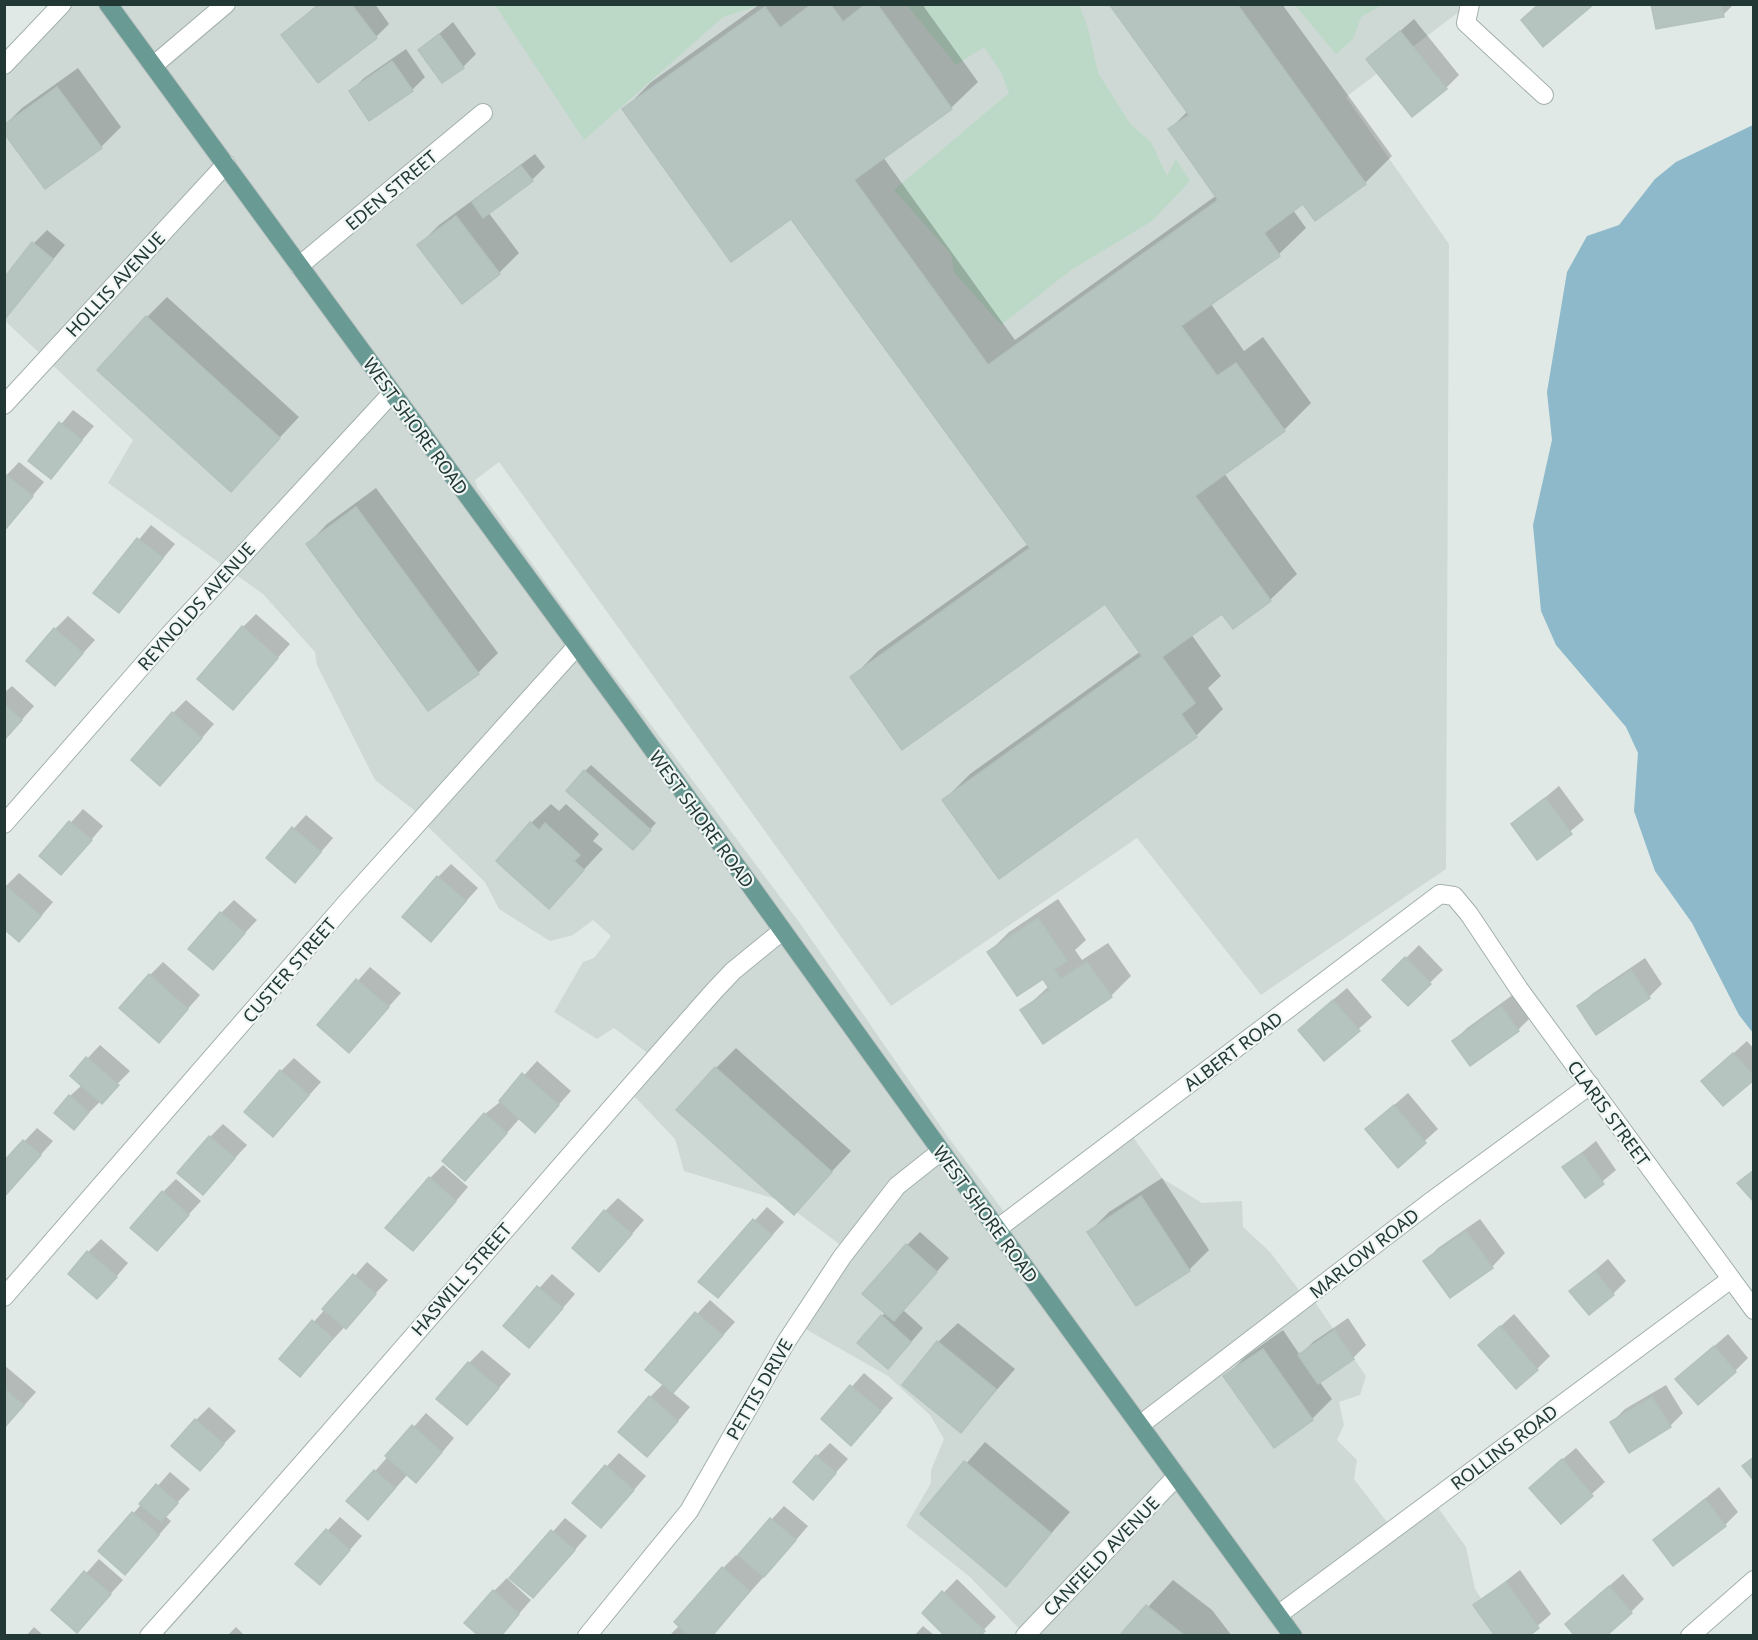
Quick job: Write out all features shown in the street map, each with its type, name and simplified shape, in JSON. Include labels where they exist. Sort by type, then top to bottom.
[{"type":"main road","name":"WEST SHORE ROAD","points":[[108,4],[577,646],[997,1230],[1293,1635]]},
{"type":"street","points":[[4,64],[62,4]]},
{"type":"street","points":[[154,65],[226,4]]},
{"type":"street","points":[[1470,4],[1466,23],[1544,95]]},
{"type":"street","name":"EDEN STREET","points":[[299,266],[483,113]]},
{"type":"street","name":"HOLLIS AVENUE","points":[[4,405],[226,164]]},
{"type":"street","name":"REYNOLDS AVENUE","points":[[4,824],[170,634],[392,393]]},
{"type":"street","name":"CUSTER STREET","points":[[4,1297],[347,902],[577,646]]},
{"type":"street","name":"ALBERT ROAD","points":[[997,1230],[1440,894],[1454,896],[1469,914]]},
{"type":"street","name":"CLARIS STREET","points":[[1469,914],[1519,989],[1754,1310]]},
{"type":"street","name":"HASWILL STREET","points":[[149,1635],[267,1505],[532,1196],[733,970],[782,931]]},
{"type":"street","name":"MARLOW ROAD","points":[[1140,1425],[1433,1200],[1590,1085]]},
{"type":"street","name":"PETTIS DRIVE","points":[[587,1635],[689,1511],[786,1342],[842,1257],[897,1185],[940,1151]]},
{"type":"street","name":"ROLLINS ROAD","points":[[1278,1615],[1731,1279]]},
{"type":"street","name":"CANFIELD AVENUE","points":[[1025,1635],[1177,1476]]},
{"type":"street","points":[[1690,1635],[1754,1580]]},
{"type":"shaded area","points":[[64,4],[1468,5],[1346,97],[1449,244],[1446,869],[1261,995],[1137,838],[891,1006],[499,462],[475,480],[477,487],[588,641],[802,926],[948,1137],[1005,1213],[1128,1130],[1163,1179],[1202,1203],[1242,1201],[1243,1227],[1270,1252],[1302,1294],[1312,1298],[1366,1376],[1360,1395],[1339,1402],[1344,1425],[1337,1440],[1357,1460],[1354,1479],[1390,1526],[1436,1505],[1466,1547],[1475,1589],[1505,1635],[1025,1635],[970,1577],[906,1526],[931,1483],[931,1470],[944,1439],[930,1415],[888,1376],[802,1327],[847,1250],[782,1201],[684,1171],[675,1139],[634,1096],[636,1088],[658,1061],[614,1028],[597,1039],[554,1012],[583,962],[594,958],[611,936],[593,920],[573,935],[550,941],[499,909],[485,882],[428,827],[423,817],[375,780],[317,665],[315,652],[263,594],[108,483],[133,440],[5,321],[4,68]]},
{"type":"green space","points":[[906,4],[1079,5],[1088,28],[1098,73],[1131,125],[1151,142],[1167,176],[1176,159],[1190,181],[1152,221],[1071,270],[1001,325],[954,272],[951,254],[894,190],[1009,93],[1001,72],[984,47],[956,65]]},
{"type":"green space","points":[[495,5],[760,5],[723,17],[584,140]]},
{"type":"green space","points":[[1295,5],[1382,5],[1361,17],[1353,39],[1336,54]]},
{"type":"water","points":[[1753,125],[1753,1033],[1739,1015],[1692,923],[1655,871],[1634,811],[1638,753],[1626,727],[1556,645],[1541,611],[1533,525],[1552,440],[1547,392],[1567,272],[1587,236],[1619,225],[1655,179],[1676,162]]},
{"type":"building","points":[[320,4],[351,4],[377,38],[318,83],[281,35]]},
{"type":"building","points":[[812,4],[830,4],[843,22],[866,4],[877,4],[952,109],[854,180],[988,365],[1218,200],[1168,129],[1189,115],[1109,4],[1237,4],[1366,184],[1315,221],[1303,204],[1264,233],[1280,256],[1181,326],[1217,376],[1236,363],[1285,431],[1195,496],[1271,601],[1233,629],[1222,614],[1162,657],[1195,703],[1181,714],[1197,737],[999,879],[942,800],[1142,656],[1105,604],[902,750],[850,677],[1030,548],[791,219],[731,262],[622,109],[765,7],[780,28]]},
{"type":"building","points":[[1539,4],[1594,4],[1543,47],[1521,20]]},
{"type":"building","points":[[1651,4],[1721,4],[1724,17],[1656,29]]},
{"type":"building","points":[[1400,31],[1447,89],[1412,117],[1366,59]]},
{"type":"building","points":[[439,34],[464,68],[442,83],[418,50]]},
{"type":"building","points":[[392,61],[413,91],[369,121],[349,91]]},
{"type":"building","points":[[57,87],[102,148],[45,189],[4,133],[4,125]]},
{"type":"building","points":[[521,166],[533,181],[483,218],[472,202]]},
{"type":"building","points":[[456,216],[500,274],[462,304],[417,245]]},
{"type":"building","points":[[32,242],[53,259],[4,320],[4,278]]},
{"type":"building","points":[[146,316],[280,438],[231,492],[97,370]]},
{"type":"building","points":[[59,422],[82,440],[51,479],[28,461]]},
{"type":"building","points":[[4,475],[33,496],[4,531]]},
{"type":"building","points":[[356,507],[479,674],[428,711],[306,544]]},
{"type":"building","points":[[137,538],[163,558],[119,613],[93,593]]},
{"type":"building","points":[[242,626],[278,658],[233,710],[197,679]]},
{"type":"building","points":[[54,628],[83,653],[55,686],[26,661]]},
{"type":"building","points":[[4,704],[22,720],[4,740]]},
{"type":"building","points":[[172,712],[202,738],[160,786],[131,760]]},
{"type":"building","points":[[584,770],[651,830],[633,850],[566,791]]},
{"type":"building","points":[[1545,798],[1572,834],[1537,860],[1511,824]]},
{"type":"building","points":[[69,821],[92,840],[61,875],[39,856]]},
{"type":"building","points":[[530,822],[539,830],[545,823],[580,855],[574,861],[584,870],[549,909],[496,861]]},
{"type":"building","points":[[292,827],[321,852],[295,883],[266,858]]},
{"type":"building","points":[[437,876],[466,901],[431,942],[402,917]]},
{"type":"building","points":[[5,885],[41,916],[19,942],[4,929]]},
{"type":"building","points":[[220,912],[245,933],[213,970],[188,949]]},
{"type":"building","points":[[1038,918],[1067,961],[1054,969],[1061,979],[1087,962],[1112,997],[1043,1044],[1020,1010],[1050,990],[1043,979],[1017,996],[987,952]]},
{"type":"building","points":[[1405,957],[1431,984],[1408,1006],[1382,980]]},
{"type":"building","points":[[1631,970],[1650,998],[1596,1035],[1577,1006]]},
{"type":"building","points":[[149,974],[188,1009],[159,1043],[119,1008]]},
{"type":"building","points":[[356,979],[389,1007],[349,1053],[317,1025]]},
{"type":"building","points":[[1333,1000],[1360,1031],[1324,1061],[1298,1030]]},
{"type":"building","points":[[1501,1006],[1519,1031],[1470,1066],[1452,1041]]},
{"type":"building","points":[[1733,1053],[1754,1076],[1754,1080],[1723,1106],[1701,1081]]},
{"type":"building","points":[[86,1057],[119,1085],[102,1104],[70,1076]]},
{"type":"building","points":[[715,1067],[832,1172],[794,1215],[676,1110]]},
{"type":"building","points":[[280,1070],[309,1095],[273,1137],[244,1112]]},
{"type":"building","points":[[522,1073],[559,1105],[535,1133],[499,1101]]},
{"type":"building","points":[[69,1095],[89,1112],[74,1130],[54,1113]]},
{"type":"building","points":[[1394,1105],[1426,1143],[1398,1168],[1365,1129]]},
{"type":"building","points":[[484,1113],[507,1133],[465,1181],[442,1161]]},
{"type":"building","points":[[209,1136],[235,1158],[203,1195],[177,1173]]},
{"type":"building","points":[[23,1140],[41,1155],[4,1197],[4,1161]]},
{"type":"building","points":[[1582,1153],[1604,1184],[1585,1198],[1562,1167]]},
{"type":"building","points":[[1754,1170],[1754,1202],[1737,1183]]},
{"type":"building","points":[[429,1177],[456,1201],[413,1251],[385,1228]]},
{"type":"building","points":[[162,1191],[189,1215],[157,1251],[130,1228]]},
{"type":"building","points":[[1141,1196],[1190,1271],[1136,1306],[1087,1232]]},
{"type":"building","points":[[604,1210],[632,1234],[599,1272],[572,1248]]},
{"type":"building","points":[[753,1219],[772,1235],[718,1298],[698,1282]]},
{"type":"building","points":[[1466,1231],[1493,1268],[1450,1298],[1423,1261]]},
{"type":"building","points":[[906,1244],[937,1272],[894,1321],[862,1294]]},
{"type":"building","points":[[87,1251],[117,1277],[97,1299],[68,1274]]},
{"type":"building","points":[[1595,1271],[1614,1295],[1589,1315],[1569,1291]]},
{"type":"building","points":[[353,1274],[376,1294],[346,1329],[322,1309]]},
{"type":"building","points":[[537,1286],[563,1308],[529,1348],[503,1326]]},
{"type":"building","points":[[695,1312],[723,1335],[673,1393],[645,1370]]},
{"type":"building","points":[[881,1315],[911,1342],[888,1369],[857,1343]]},
{"type":"building","points":[[312,1320],[333,1338],[300,1377],[279,1359]]},
{"type":"building","points":[[1500,1326],[1538,1370],[1516,1389],[1478,1345]]},
{"type":"building","points":[[1334,1330],[1354,1359],[1318,1384],[1298,1355]]},
{"type":"building","points":[[937,1341],[996,1389],[961,1433],[902,1385]]},
{"type":"building","points":[[1714,1346],[1736,1372],[1698,1405],[1675,1379]]},
{"type":"building","points":[[1263,1349],[1313,1420],[1274,1448],[1223,1376]]},
{"type":"building","points":[[468,1362],[499,1388],[467,1425],[436,1399]]},
{"type":"building","points":[[850,1385],[881,1411],[851,1446],[821,1419]]},
{"type":"building","points":[[4,1389],[24,1405],[4,1428]]},
{"type":"building","points":[[649,1396],[678,1421],[647,1457],[618,1432]]},
{"type":"building","points":[[1652,1397],[1671,1427],[1629,1453],[1610,1422]]},
{"type":"building","points":[[195,1419],[224,1444],[200,1471],[171,1446]]},
{"type":"building","points":[[412,1425],[442,1452],[416,1483],[385,1456]]},
{"type":"building","points":[[816,1455],[836,1473],[813,1500],[793,1482]]},
{"type":"building","points":[[1754,1457],[1754,1481],[1742,1466]]},
{"type":"building","points":[[1562,1459],[1593,1496],[1561,1524],[1529,1488]]},
{"type":"building","points":[[964,1461],[1051,1533],[1006,1587],[920,1514]]},
{"type":"building","points":[[605,1465],[634,1490],[601,1528],[572,1503]]},
{"type":"building","points":[[374,1470],[395,1488],[368,1520],[346,1501]]},
{"type":"building","points":[[156,1484],[178,1503],[161,1522],[139,1504]]},
{"type":"building","points":[[1705,1499],[1726,1526],[1673,1566],[1653,1540]]},
{"type":"building","points":[[132,1512],[159,1535],[125,1575],[98,1551]]},
{"type":"building","points":[[770,1518],[796,1540],[764,1577],[738,1555]]},
{"type":"building","points":[[326,1529],[350,1550],[320,1585],[295,1564]]},
{"type":"building","points":[[551,1530],[575,1550],[533,1598],[509,1578]]},
{"type":"building","points":[[722,1567],[750,1591],[712,1636],[689,1636],[674,1622]]},
{"type":"building","points":[[84,1571],[111,1594],[77,1633],[51,1610]]},
{"type":"building","points":[[1506,1582],[1539,1628],[1529,1636],[1495,1636],[1473,1605]]},
{"type":"building","points":[[1609,1586],[1632,1613],[1606,1636],[1575,1636],[1565,1624]]},
{"type":"building","points":[[493,1590],[519,1614],[501,1636],[479,1636],[464,1623]]},
{"type":"building","points":[[942,1591],[985,1631],[980,1636],[945,1636],[922,1613]]},
{"type":"building","points":[[1146,1605],[1185,1636],[1119,1636]]}]
